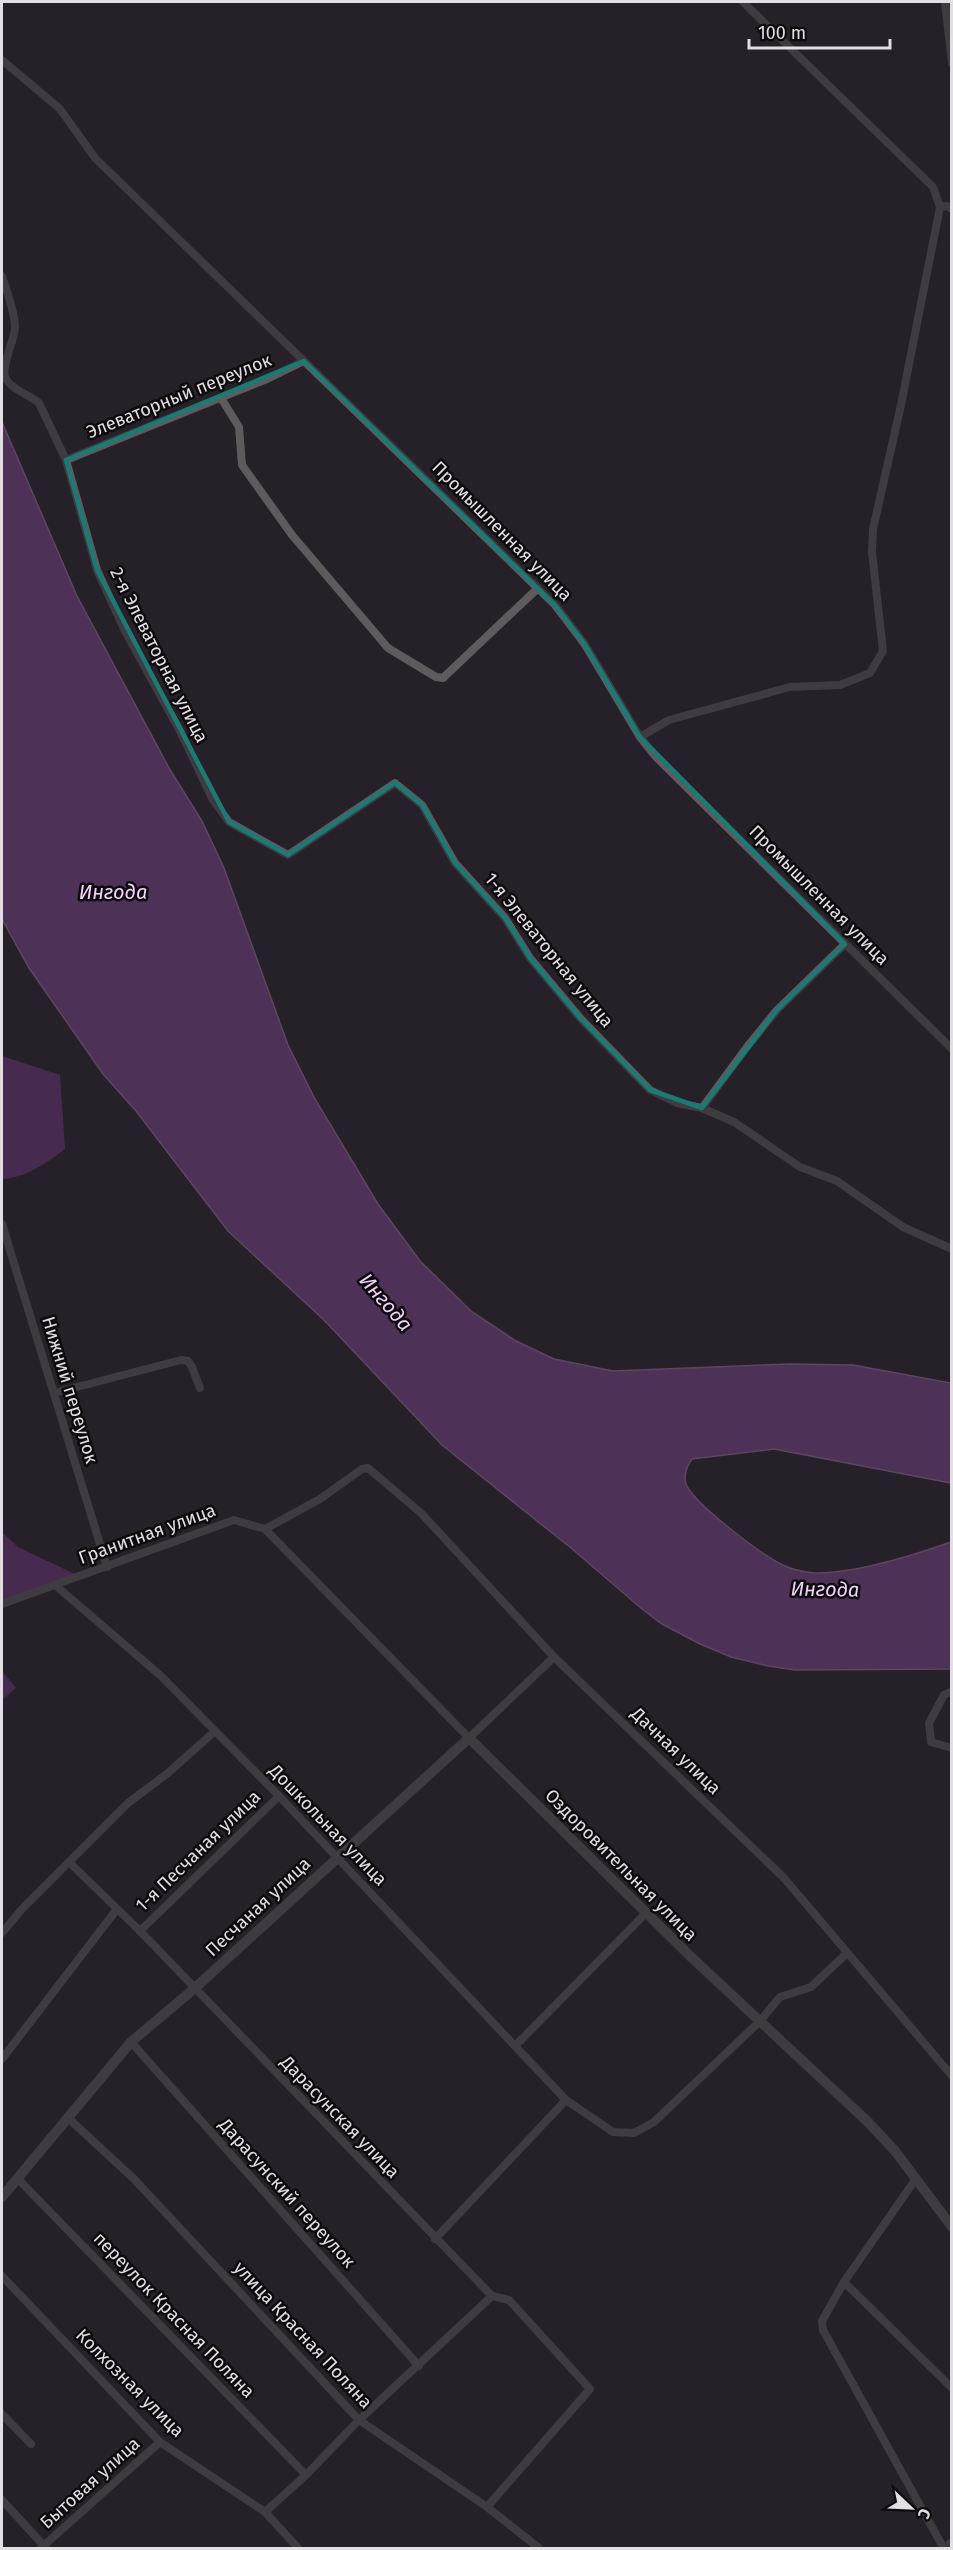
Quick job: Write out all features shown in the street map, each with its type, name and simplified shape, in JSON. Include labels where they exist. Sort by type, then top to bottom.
[{"type":"street","points":[[640,737],[669,720],[790,687],[840,685],[870,673],[879,658],[883,651],[872,552],[873,529],[947,206],[933,187],[743,2]]},
{"type":"street","points":[[945,2],[951,63]]},
{"type":"street","name":"Промышленная улица","points":[[2,60],[60,109],[95,158],[555,605],[584,643],[640,737],[656,757],[951,1049]]},
{"type":"street","name":"2-я Элеваторная улица","points":[[2,276],[11,304],[15,328],[5,368],[5,378],[11,385],[32,396],[39,403],[66,460],[97,570],[125,631],[180,731],[213,800],[229,822],[288,855],[395,783]]},
{"type":"street","name":"Элеваторный переулок","points":[[66,460],[221,398],[304,361]]},
{"type":"street","points":[[221,398],[239,427],[242,465],[292,535],[388,648],[436,677],[443,678],[538,588]]},
{"type":"street","name":"1-я Элеваторная улица","points":[[395,783],[422,805],[455,863],[506,918],[530,958],[581,1019],[650,1090],[677,1103],[702,1108],[734,1122],[800,1167],[837,1181],[903,1227],[951,1249]]},
{"type":"street","points":[[702,1108],[777,1010],[845,944]]},
{"type":"street","name":"Нижний переулок","points":[[2,1224],[107,1567]]},
{"type":"street","points":[[54,1393],[181,1360],[188,1361],[200,1388]]},
{"type":"street","name":"Дачная улица","points":[[265,1529],[321,1499],[362,1469],[368,1468],[421,1513],[554,1657],[784,1878],[951,2076]]},
{"type":"street","name":"Гранитная улица","points":[[2,1604],[234,1520],[265,1529]]},
{"type":"street","name":"Оздоровительная улица","points":[[265,1529],[469,1738],[646,1913],[868,2122],[895,2151],[951,2227]]},
{"type":"street","name":"Дошкольная улица","points":[[55,1585],[161,1676],[279,1796],[566,2100],[613,2132],[634,2133],[654,2122],[760,2021],[780,1997],[811,1987],[846,1954]]},
{"type":"street","name":"Песчаная улица","points":[[2,2197],[131,2042],[195,1988],[335,1857],[469,1738],[554,1657]]},
{"type":"street","points":[[951,1691],[944,1695],[929,1723],[932,1742],[951,1748]]},
{"type":"street","points":[[2,1933],[128,1803],[168,1773],[214,1732]]},
{"type":"street","name":"1-я Песчаная улица","points":[[140,1931],[279,1796]]},
{"type":"street","name":"Дарасунская улица","points":[[69,1862],[140,1931],[435,2240],[492,2296],[509,2300],[590,2389],[487,2507]]},
{"type":"street","name":"1-я Песчаная улица","points":[[2,2060],[117,1909]]},
{"type":"street","points":[[516,2045],[646,1913]]},
{"type":"street","name":"Дарасунский переулок","points":[[131,2042],[419,2366]]},
{"type":"street","points":[[435,2240],[566,2100]]},
{"type":"street","name":"улица Красная Поляна","points":[[67,2117],[134,2179],[359,2420],[487,2507],[539,2548]]},
{"type":"street","name":"переулок Красная Поляна","points":[[18,2179],[306,2475]]},
{"type":"street","points":[[915,2180],[844,2282],[822,2321],[823,2330],[947,2545]]},
{"type":"street","name":"Колхозная улица","points":[[2,2276],[160,2442],[265,2512],[298,2548]]},
{"type":"street","points":[[844,2282],[951,2388]]},
{"type":"street","points":[[265,2512],[306,2475],[359,2420],[492,2296]]},
{"type":"street","points":[[2,2414],[32,2444]]},
{"type":"street","name":"Бытовая улица","points":[[44,2547],[160,2442]]},
{"type":"street","points":[[2,2500],[44,2547]]},
{"type":"highlighted area","points":[[304,361],[555,605],[584,643],[640,737],[845,944],[777,1010],[702,1108],[650,1090],[581,1019],[530,958],[505,918],[455,863],[422,805],[395,783],[288,855],[229,822],[97,570],[66,460]]},
{"type":"shaded area","points":[[2,1056],[60,1075],[65,1149],[27,1173],[2,1179]]},
{"type":"shaded area","points":[[2,1532],[18,1547],[79,1576],[2,1604]]},
{"type":"shaded area","points":[[2,1671],[16,1688],[2,1700]]},
{"type":"water","name":"Ингода","points":[[2,422],[77,596],[169,768],[202,821],[224,868],[288,1045],[315,1099],[378,1204],[420,1261],[471,1311],[516,1341],[554,1359],[613,1371],[790,1364],[853,1365],[951,1383],[951,1483],[774,1449],[692,1459],[685,1477],[691,1493],[714,1516],[773,1560],[798,1570],[814,1573],[865,1567],[951,1542],[951,1669],[795,1670],[768,1666],[731,1657],[662,1624],[442,1445],[324,1320],[228,1231],[136,1111],[103,1074],[29,968],[2,919]]}]
